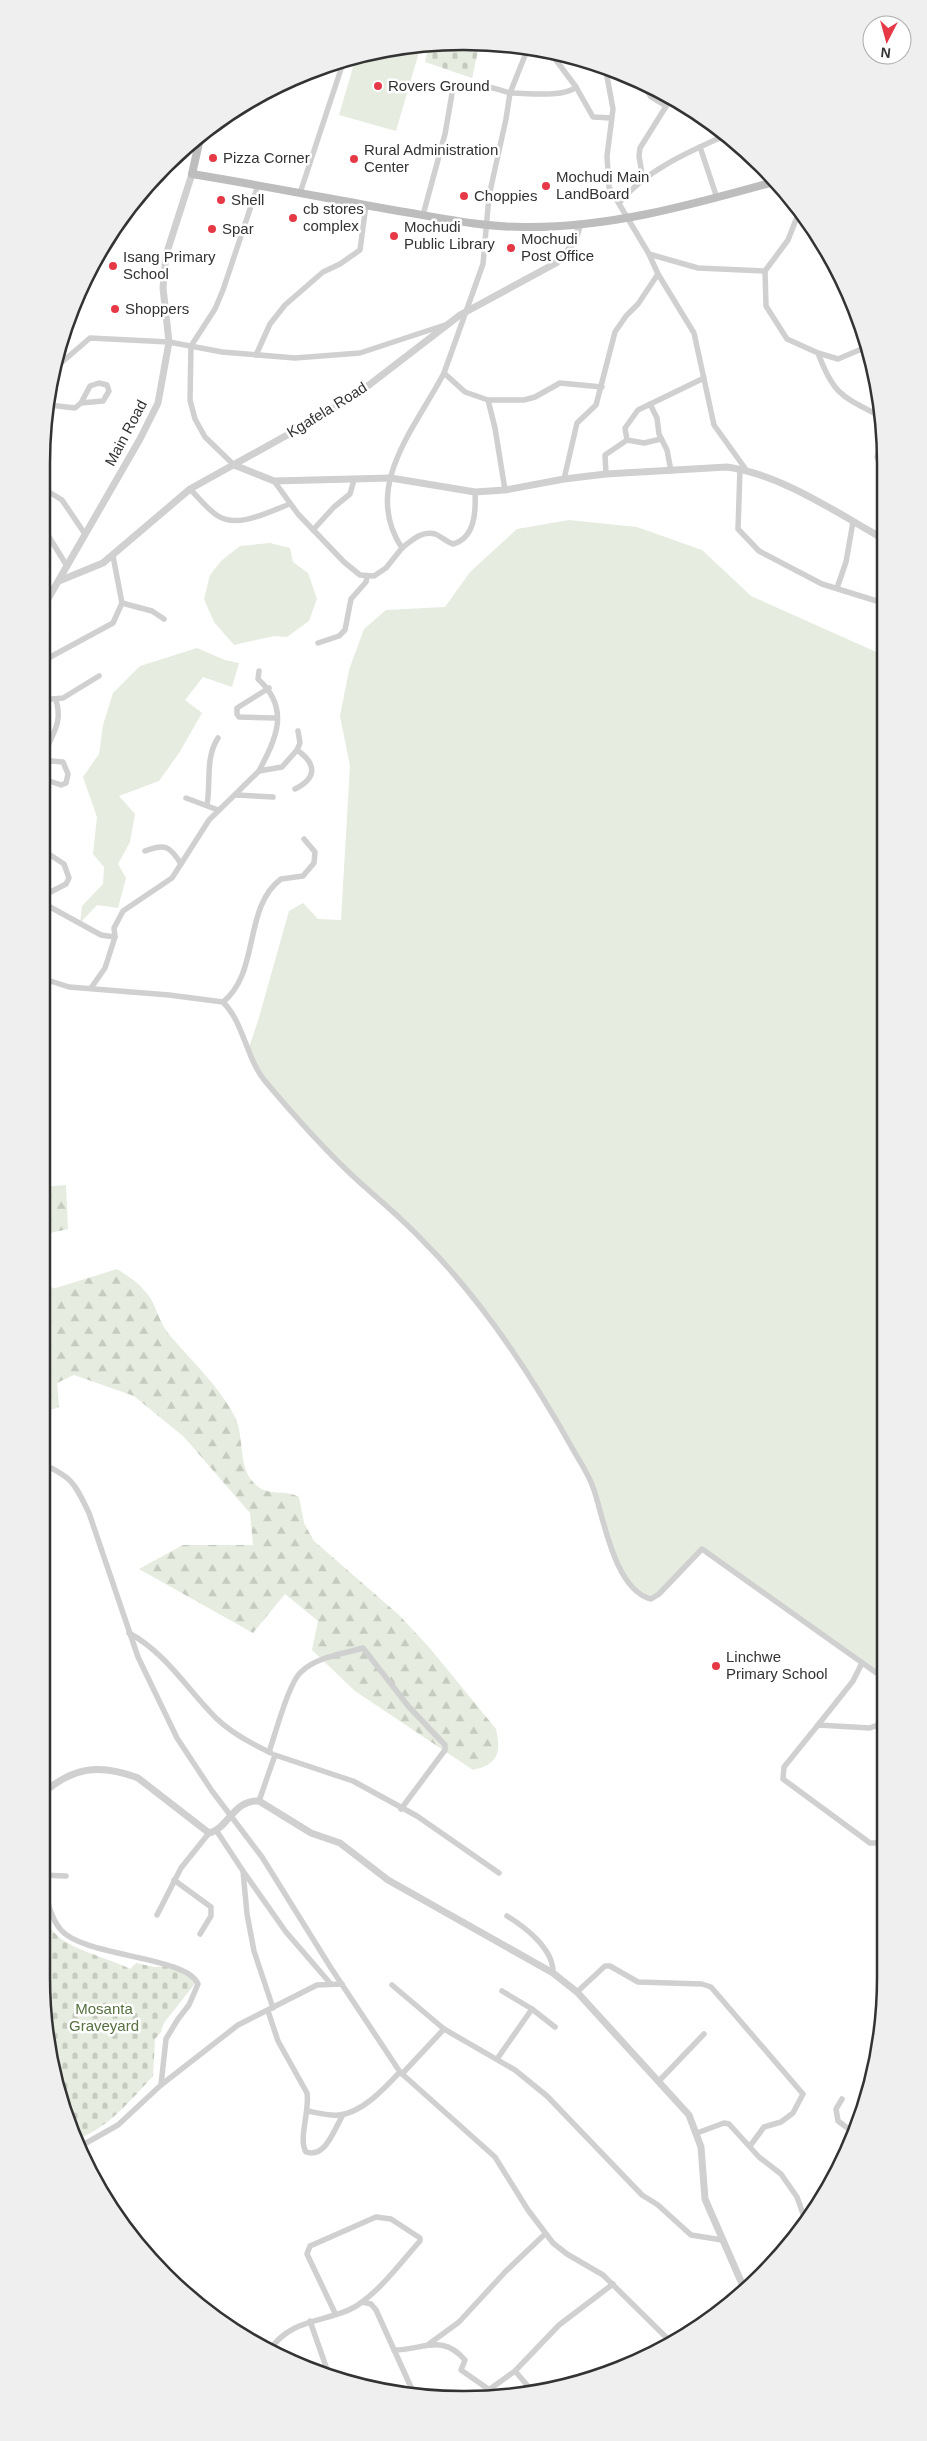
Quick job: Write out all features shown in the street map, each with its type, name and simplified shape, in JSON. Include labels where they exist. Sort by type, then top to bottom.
[{"type":"main road","name":"Main Road","points":[[192,174],[198,147]]},
{"type":"main road","points":[[192,174],[423,215],[486,225],[524,227],[580,224],[628,218],[685,207],[767,184]]},
{"type":"street","points":[[402,548],[395,538],[389,521],[387,503],[391,478],[404,439],[426,407],[444,373],[483,264],[489,196],[510,93],[525,55]]},
{"type":"street","points":[[557,61],[576,87],[593,117],[611,118]]},
{"type":"street","points":[[300,193],[341,69]]},
{"type":"street","points":[[607,76],[613,109],[608,156],[609,187],[612,195],[620,202],[658,274],[694,333],[714,425],[743,470],[738,528],[762,553],[826,586],[877,601]]},
{"type":"street","points":[[423,215],[445,134],[454,88],[462,84],[477,85],[510,93],[563,93],[572,91],[576,87]]},
{"type":"street","points":[[642,180],[638,156],[640,148],[666,106],[650,95]]},
{"type":"street","points":[[620,202],[642,180],[719,138]]},
{"type":"street","points":[[700,147],[717,198]]},
{"type":"street","name":"Main Road","points":[[50,592],[59,581],[140,439],[158,403],[169,342],[163,288],[166,254],[184,204],[192,174]]},
{"type":"street","points":[[258,185],[215,309],[191,346],[190,400],[195,419],[205,438],[234,465],[274,481],[391,478],[475,492],[505,490],[564,479],[606,474],[727,467],[743,470],[772,480],[877,535]]},
{"type":"street","points":[[256,354],[270,324],[285,304],[323,272],[340,264],[360,250],[366,205]]},
{"type":"street","points":[[796,219],[788,240],[765,271],[766,306],[784,336],[818,353],[838,359],[861,349]]},
{"type":"street","name":"Kgafela Road","points":[[59,581],[103,563],[190,489],[324,414],[369,385],[445,326],[556,263],[569,252],[574,244],[580,224]]},
{"type":"street","points":[[649,254],[698,268],[765,271]]},
{"type":"street","points":[[564,479],[577,423],[596,405],[602,387],[614,332],[638,304],[658,274]]},
{"type":"street","points":[[63,361],[90,338],[169,342],[222,352],[295,358],[360,353],[445,326]]},
{"type":"street","points":[[818,353],[831,384],[840,394],[873,412]]},
{"type":"street","points":[[444,373],[465,392],[488,400],[524,400],[535,397],[560,383],[602,387]]},
{"type":"street","points":[[626,440],[625,428],[628,421],[638,410],[704,378]]},
{"type":"street","points":[[55,406],[68,409],[74,408],[81,403],[90,386],[99,383],[107,385],[109,392],[103,401],[81,403]]},
{"type":"street","points":[[488,400],[495,428],[505,490]]},
{"type":"street","points":[[650,404],[657,418],[661,440],[667,450],[670,471]]},
{"type":"street","points":[[606,474],[605,455],[626,440],[644,443],[661,440]]},
{"type":"street","points":[[313,530],[334,507],[350,494],[354,480]]},
{"type":"street","points":[[274,481],[290,504],[313,530],[360,575],[367,577],[374,576],[386,568],[402,548],[418,536],[434,534],[453,544],[460,542],[468,534],[473,523],[476,509],[475,492]]},
{"type":"street","points":[[190,489],[218,516],[228,520],[250,518],[290,504]]},
{"type":"street","points":[[50,493],[62,500],[85,534]]},
{"type":"street","points":[[837,588],[846,562],[853,522]]},
{"type":"street","points":[[50,539],[67,566]]},
{"type":"street","points":[[50,657],[113,623],[122,603],[113,556]]},
{"type":"street","points":[[318,644],[339,636],[345,630],[351,599],[366,582],[367,577]]},
{"type":"street","points":[[122,603],[152,610],[164,619]]},
{"type":"street","points":[[91,988],[105,968],[115,937],[114,928],[123,911],[162,887],[172,878],[218,810],[236,795],[259,771],[276,738],[276,718],[274,698],[269,688],[258,679],[259,671]]},
{"type":"street","points":[[50,700],[56,700],[73,693],[100,676]]},
{"type":"street","points":[[269,688],[237,708],[236,714],[239,717],[276,718]]},
{"type":"street","points":[[50,740],[58,726],[60,717],[56,700]]},
{"type":"street","points":[[259,771],[282,767],[297,750],[300,743],[298,731]]},
{"type":"street","points":[[207,805],[210,786],[211,750],[218,738]]},
{"type":"street","points":[[295,789],[306,783],[311,777],[308,758],[297,750]]},
{"type":"street","points":[[50,761],[62,762],[68,779],[66,783],[61,785],[50,781]]},
{"type":"street","points":[[236,795],[273,797]]},
{"type":"street","points":[[186,798],[218,810]]},
{"type":"street","points":[[50,982],[59,986],[223,1002],[230,997],[244,975],[248,946],[269,891],[281,879],[303,876],[314,863],[315,852],[304,840]]},
{"type":"street","points":[[145,851],[156,847],[166,847],[174,853],[181,864]]},
{"type":"street","points":[[50,855],[64,864],[69,878],[66,884],[50,893]]},
{"type":"street","points":[[50,907],[101,935],[115,937]]},
{"type":"street","points":[[223,1002],[233,1014],[248,1050],[264,1080],[353,1176],[425,1242],[477,1305],[543,1396],[591,1482],[603,1522],[625,1578],[642,1596],[651,1599],[659,1594],[702,1549],[877,1673]]},
{"type":"street","points":[[50,1469],[68,1478],[76,1487],[88,1513],[146,1678],[177,1738],[277,1879],[342,1984],[401,2073],[495,2157],[545,2234],[567,2254],[603,2275],[667,2337]]},
{"type":"street","points":[[129,1633],[157,1652],[216,1719],[234,1733],[275,1755],[353,1781],[446,1834],[499,1873]]},
{"type":"street","points":[[269,1752],[292,1688],[300,1672],[320,1660],[363,1648],[410,1706],[445,1745],[445,1750],[401,1809]]},
{"type":"street","points":[[862,1662],[854,1681],[784,1767],[783,1779],[870,1843],[877,1843]]},
{"type":"street","points":[[818,1725],[877,1727]]},
{"type":"street","points":[[259,1801],[275,1755]]},
{"type":"street","points":[[50,1787],[74,1772],[92,1769],[125,1773],[138,1778],[209,1833]]},
{"type":"street","points":[[157,1915],[184,1863],[209,1833],[216,1830],[230,1815],[251,1801],[259,1801],[311,1833],[340,1843],[388,1880],[554,1973],[577,1992],[689,2115],[701,2147],[705,2199],[742,2283]]},
{"type":"street","points":[[216,1830],[286,1932],[330,1983]]},
{"type":"street","points":[[243,1871],[247,1914],[254,1951],[278,2041],[307,2094],[308,2111],[304,2148],[312,2154],[324,2148],[343,2114]]},
{"type":"street","points":[[50,1875],[66,1876]]},
{"type":"street","points":[[174,1880],[211,1907],[208,1925],[200,1934]]},
{"type":"street","points":[[50,1905],[62,1931],[81,1942],[178,1969],[196,1979],[198,1984],[193,1999],[166,2039],[161,2085]]},
{"type":"street","points":[[508,1916],[532,1932],[552,1962],[554,1973]]},
{"type":"street","points":[[577,1992],[605,1966],[610,1966],[638,1982],[702,1984],[711,1987],[804,2094],[793,2113],[781,2122],[764,2127],[750,2146]]},
{"type":"street","points":[[85,2143],[118,2125],[161,2085],[226,2033],[317,1985],[342,1984]]},
{"type":"street","points":[[392,1985],[444,2029],[498,2059],[547,2096],[642,2195],[658,2205],[689,2234],[722,2240]]},
{"type":"street","points":[[502,1991],[532,2009],[555,2028]]},
{"type":"street","points":[[498,2059],[532,2009]]},
{"type":"street","points":[[308,2111],[343,2114],[359,2107],[378,2094],[401,2073],[444,2029]]},
{"type":"street","points":[[659,2081],[704,2034]]},
{"type":"street","points":[[842,2099],[836,2109],[838,2121],[848,2129]]},
{"type":"street","points":[[697,2133],[724,2123],[729,2124],[787,2182],[803,2213]]},
{"type":"street","points":[[274,2345],[282,2336],[310,2321],[349,2310],[362,2302],[420,2241],[419,2237],[391,2219],[376,2217],[369,2218],[308,2249],[312,2266],[335,2313]]},
{"type":"street","points":[[429,2344],[459,2322],[506,2271],[545,2234]]},
{"type":"street","points":[[495,2390],[559,2325],[613,2284]]},
{"type":"street","points":[[362,2302],[371,2304],[376,2310],[412,2387]]},
{"type":"street","points":[[310,2321],[326,2367]]},
{"type":"street","points":[[394,2350],[429,2344],[449,2346],[456,2349],[466,2360],[461,2370],[491,2390]]},
{"type":"street","points":[[515,2371],[527,2385]]},
{"type":"green space","points":[[478,51],[472,78],[425,62],[427,52]]},
{"type":"green space","name":"Rovers Ground","points":[[419,53],[396,131],[339,115],[354,65]]},
{"type":"green space","points":[[569,520],[637,527],[702,550],[751,596],[877,652],[877,1673],[702,1549],[651,1599],[642,1596],[625,1578],[615,1556],[591,1481],[504,1340],[425,1243],[353,1176],[264,1079],[248,1050],[289,911],[303,903],[318,919],[341,920],[350,766],[340,716],[349,670],[364,629],[386,610],[445,607],[470,572],[517,529]]},
{"type":"green space","points":[[270,543],[290,548],[293,562],[308,573],[317,599],[309,621],[287,637],[274,636],[234,645],[214,622],[204,599],[210,575],[221,561],[240,546]]},
{"type":"green space","points":[[197,648],[225,660],[239,663],[232,687],[203,677],[185,700],[202,713],[179,753],[159,781],[119,796],[135,814],[130,842],[118,864],[126,878],[118,908],[97,905],[80,923],[82,906],[103,884],[104,867],[93,854],[97,817],[83,777],[99,754],[103,725],[113,693],[140,666]]},
{"type":"green space","points":[[66,1185],[68,1229],[50,1233],[50,1186]]},
{"type":"green space","points":[[117,1269],[144,1290],[151,1299],[168,1333],[221,1394],[235,1417],[240,1434],[244,1462],[250,1478],[256,1485],[266,1491],[288,1493],[299,1497],[304,1523],[314,1541],[399,1615],[428,1646],[496,1729],[498,1750],[493,1760],[473,1770],[355,1691],[312,1650],[318,1621],[285,1594],[253,1633],[139,1569],[183,1545],[253,1545],[250,1513],[184,1437],[134,1396],[74,1375],[57,1383],[59,1407],[50,1410],[50,1287],[56,1288]]},
{"type":"green space","name":"Mosanta Graveyard","points":[[50,1926],[67,1943],[130,1969],[136,1963],[154,1967],[169,1966],[197,1981],[163,2024],[161,2032],[155,2039],[153,2076],[109,2121],[82,2138],[81,2136],[64,2085],[58,2058],[51,2005]]},
{"type":"place","name":"Rovers Ground","points":[[378,86]]},
{"type":"place","name":"Pizza Corner","points":[[213,158]]},
{"type":"place","name":"Rural Administration Center","points":[[354,159]]},
{"type":"place","name":"Mochudi Main LandBoard","points":[[546,186]]},
{"type":"place","name":"Choppies","points":[[464,196]]},
{"type":"place","name":"Shell","points":[[221,200]]},
{"type":"place","name":"cb stores complex","points":[[293,218]]},
{"type":"place","name":"Spar","points":[[212,229]]},
{"type":"place","name":"Mochudi Public Library","points":[[394,236]]},
{"type":"place","name":"Mochudi Post Office","points":[[511,248]]},
{"type":"place","name":"Isang Primary School","points":[[113,266]]},
{"type":"place","name":"Shoppers","points":[[115,309]]},
{"type":"place","name":"Linchwe Primary School","points":[[716,1666]]}]
